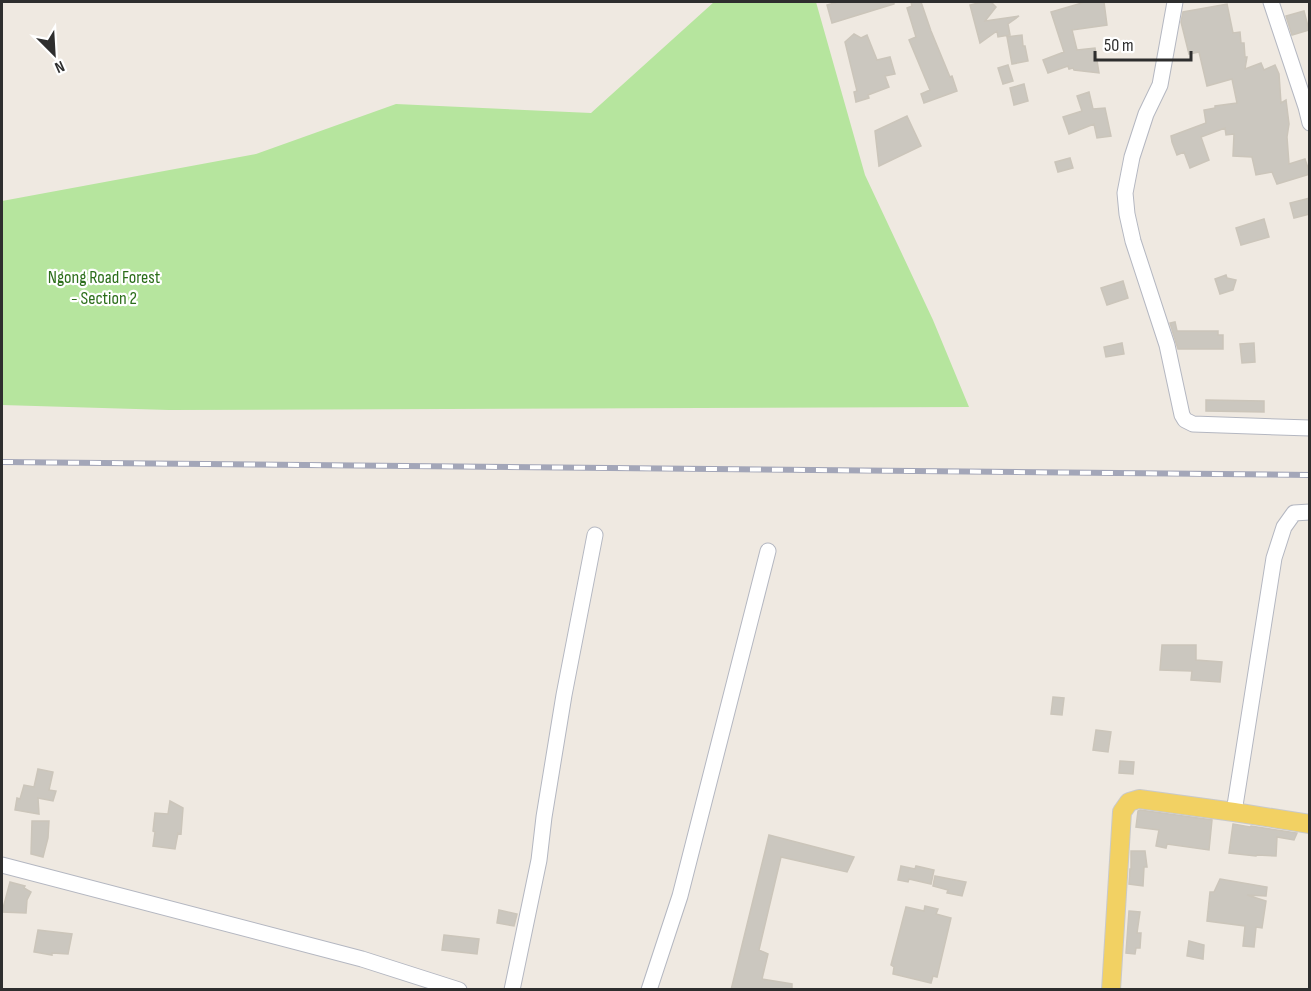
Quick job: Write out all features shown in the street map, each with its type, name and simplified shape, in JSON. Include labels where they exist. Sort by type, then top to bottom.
[{"type":"main road","points":[[1111,990],[1122,812],[1129,802],[1139,799],[1310,824]]},
{"type":"street","points":[[1175,2],[1160,85],[1146,114],[1132,157],[1125,193],[1133,241],[1167,345],[1182,415],[1192,424],[1310,428]]},
{"type":"street","points":[[1271,2],[1310,123]]},
{"type":"street","points":[[1234,812],[1274,558],[1284,527],[1294,513],[1310,512]]},
{"type":"street","points":[[512,990],[539,860],[564,695],[595,535]]},
{"type":"street","points":[[649,990],[680,896],[768,551]]},
{"type":"street","points":[[2,865],[362,959],[459,990]]},
{"type":"green space","name":"Ngong Road Forest - Section 2","points":[[714,2],[816,2],[865,175],[933,320],[969,407],[169,410],[2,405],[2,201],[256,154],[396,104],[591,113]]},
{"type":"building","points":[[838,2],[894,2],[894,4],[832,23],[827,5]]},
{"type":"building","points":[[911,2],[921,2],[957,91],[924,103],[921,94],[930,90],[909,40],[916,37],[907,8],[912,6]]},
{"type":"building","points":[[991,2],[996,7],[985,21],[1019,16],[1008,24],[1010,35],[998,37],[997,31],[980,43],[970,5]]},
{"type":"building","points":[[1082,2],[1104,2],[1107,25],[1072,30],[1077,50],[1095,48],[1099,73],[1069,69],[1068,66],[1048,73],[1043,60],[1064,52],[1051,12]]},
{"type":"building","points":[[1227,4],[1233,33],[1240,32],[1241,43],[1244,43],[1245,57],[1247,57],[1245,69],[1261,63],[1264,70],[1275,65],[1279,74],[1281,103],[1286,100],[1289,124],[1287,137],[1289,164],[1305,159],[1310,174],[1277,184],[1272,172],[1256,175],[1252,157],[1233,156],[1234,134],[1226,135],[1225,128],[1201,137],[1209,160],[1190,168],[1184,152],[1177,155],[1171,136],[1206,123],[1204,110],[1237,103],[1232,79],[1207,86],[1199,52],[1189,54],[1181,22],[1183,12]]},
{"type":"building","points":[[1304,11],[1309,30],[1292,35],[1286,16]]},
{"type":"building","points":[[854,34],[861,38],[867,35],[877,60],[890,57],[895,74],[885,76],[889,87],[856,102],[854,92],[857,91],[845,42]]},
{"type":"building","points":[[1022,35],[1028,61],[1012,64],[1007,37]]},
{"type":"building","points":[[1008,65],[1013,81],[1003,84],[998,68]]},
{"type":"building","points":[[1024,84],[1028,101],[1014,105],[1010,88]]},
{"type":"building","points":[[1089,92],[1093,109],[1105,108],[1111,136],[1097,138],[1094,124],[1069,134],[1063,117],[1082,111],[1077,96]]},
{"type":"building","points":[[907,116],[921,146],[879,166],[875,131]]},
{"type":"building","points":[[1070,158],[1073,168],[1058,172],[1055,162]]},
{"type":"building","points":[[1310,198],[1310,214],[1294,218],[1290,203]]},
{"type":"building","points":[[1264,219],[1269,237],[1241,245],[1236,228]]},
{"type":"building","points":[[1226,275],[1227,278],[1236,280],[1233,290],[1220,294],[1215,279]]},
{"type":"building","points":[[1123,281],[1128,298],[1107,305],[1101,288]]},
{"type":"building","points":[[1175,322],[1177,331],[1218,331],[1218,335],[1223,335],[1223,349],[1178,349],[1170,323]]},
{"type":"building","points":[[1122,343],[1124,354],[1106,357],[1104,347]]},
{"type":"building","points":[[1254,343],[1255,362],[1242,363],[1240,344]]},
{"type":"building","points":[[1206,400],[1264,401],[1264,412],[1206,411]]},
{"type":"building","points":[[1162,645],[1196,645],[1196,660],[1222,662],[1220,682],[1191,680],[1192,671],[1160,670]]},
{"type":"building","points":[[1053,697],[1064,698],[1062,715],[1051,714]]},
{"type":"building","points":[[1096,730],[1111,732],[1108,752],[1093,750]]},
{"type":"building","points":[[1120,761],[1134,762],[1133,774],[1119,773]]},
{"type":"building","points":[[38,769],[53,772],[49,790],[56,791],[53,801],[38,798],[39,814],[15,810],[17,798],[20,799],[24,785],[34,787]]},
{"type":"building","points":[[170,801],[183,808],[181,834],[178,833],[175,849],[153,846],[155,813],[168,814]]},
{"type":"building","points":[[1140,810],[1212,820],[1209,850],[1167,844],[1166,848],[1156,846],[1159,830],[1136,827]]},
{"type":"building","points":[[32,821],[49,821],[48,838],[43,857],[31,854]]},
{"type":"building","points":[[1233,824],[1297,833],[1294,840],[1277,837],[1276,856],[1229,853]]},
{"type":"building","points":[[769,835],[854,857],[847,872],[781,857],[759,950],[768,954],[762,979],[792,984],[792,990],[731,990]]},
{"type":"building","points":[[1131,851],[1145,851],[1147,867],[1144,867],[1143,886],[1129,884]]},
{"type":"building","points":[[901,866],[915,869],[916,866],[934,870],[931,884],[909,879],[908,882],[898,880]]},
{"type":"building","points":[[935,876],[966,882],[962,896],[947,893],[948,890],[933,886]]},
{"type":"building","points":[[1220,879],[1267,887],[1266,896],[1247,895],[1266,901],[1262,928],[1256,927],[1254,947],[1243,946],[1245,926],[1207,921],[1210,892],[1214,892]]},
{"type":"building","points":[[10,882],[25,886],[24,888],[31,892],[27,900],[26,913],[2,912]]},
{"type":"building","points":[[925,906],[938,909],[936,914],[951,918],[937,977],[933,976],[931,983],[893,974],[894,967],[891,965],[906,907],[924,911]]},
{"type":"building","points":[[499,910],[517,914],[514,926],[497,923]]},
{"type":"building","points":[[1129,911],[1140,912],[1137,933],[1141,933],[1140,948],[1136,948],[1135,954],[1126,953]]},
{"type":"building","points":[[38,930],[72,934],[68,954],[52,953],[52,955],[34,952]]},
{"type":"building","points":[[444,935],[479,939],[477,954],[442,950]]},
{"type":"building","points":[[1189,941],[1204,945],[1203,959],[1187,956]]},
{"type":"railway","points":[[2,462],[1310,475]]}]
